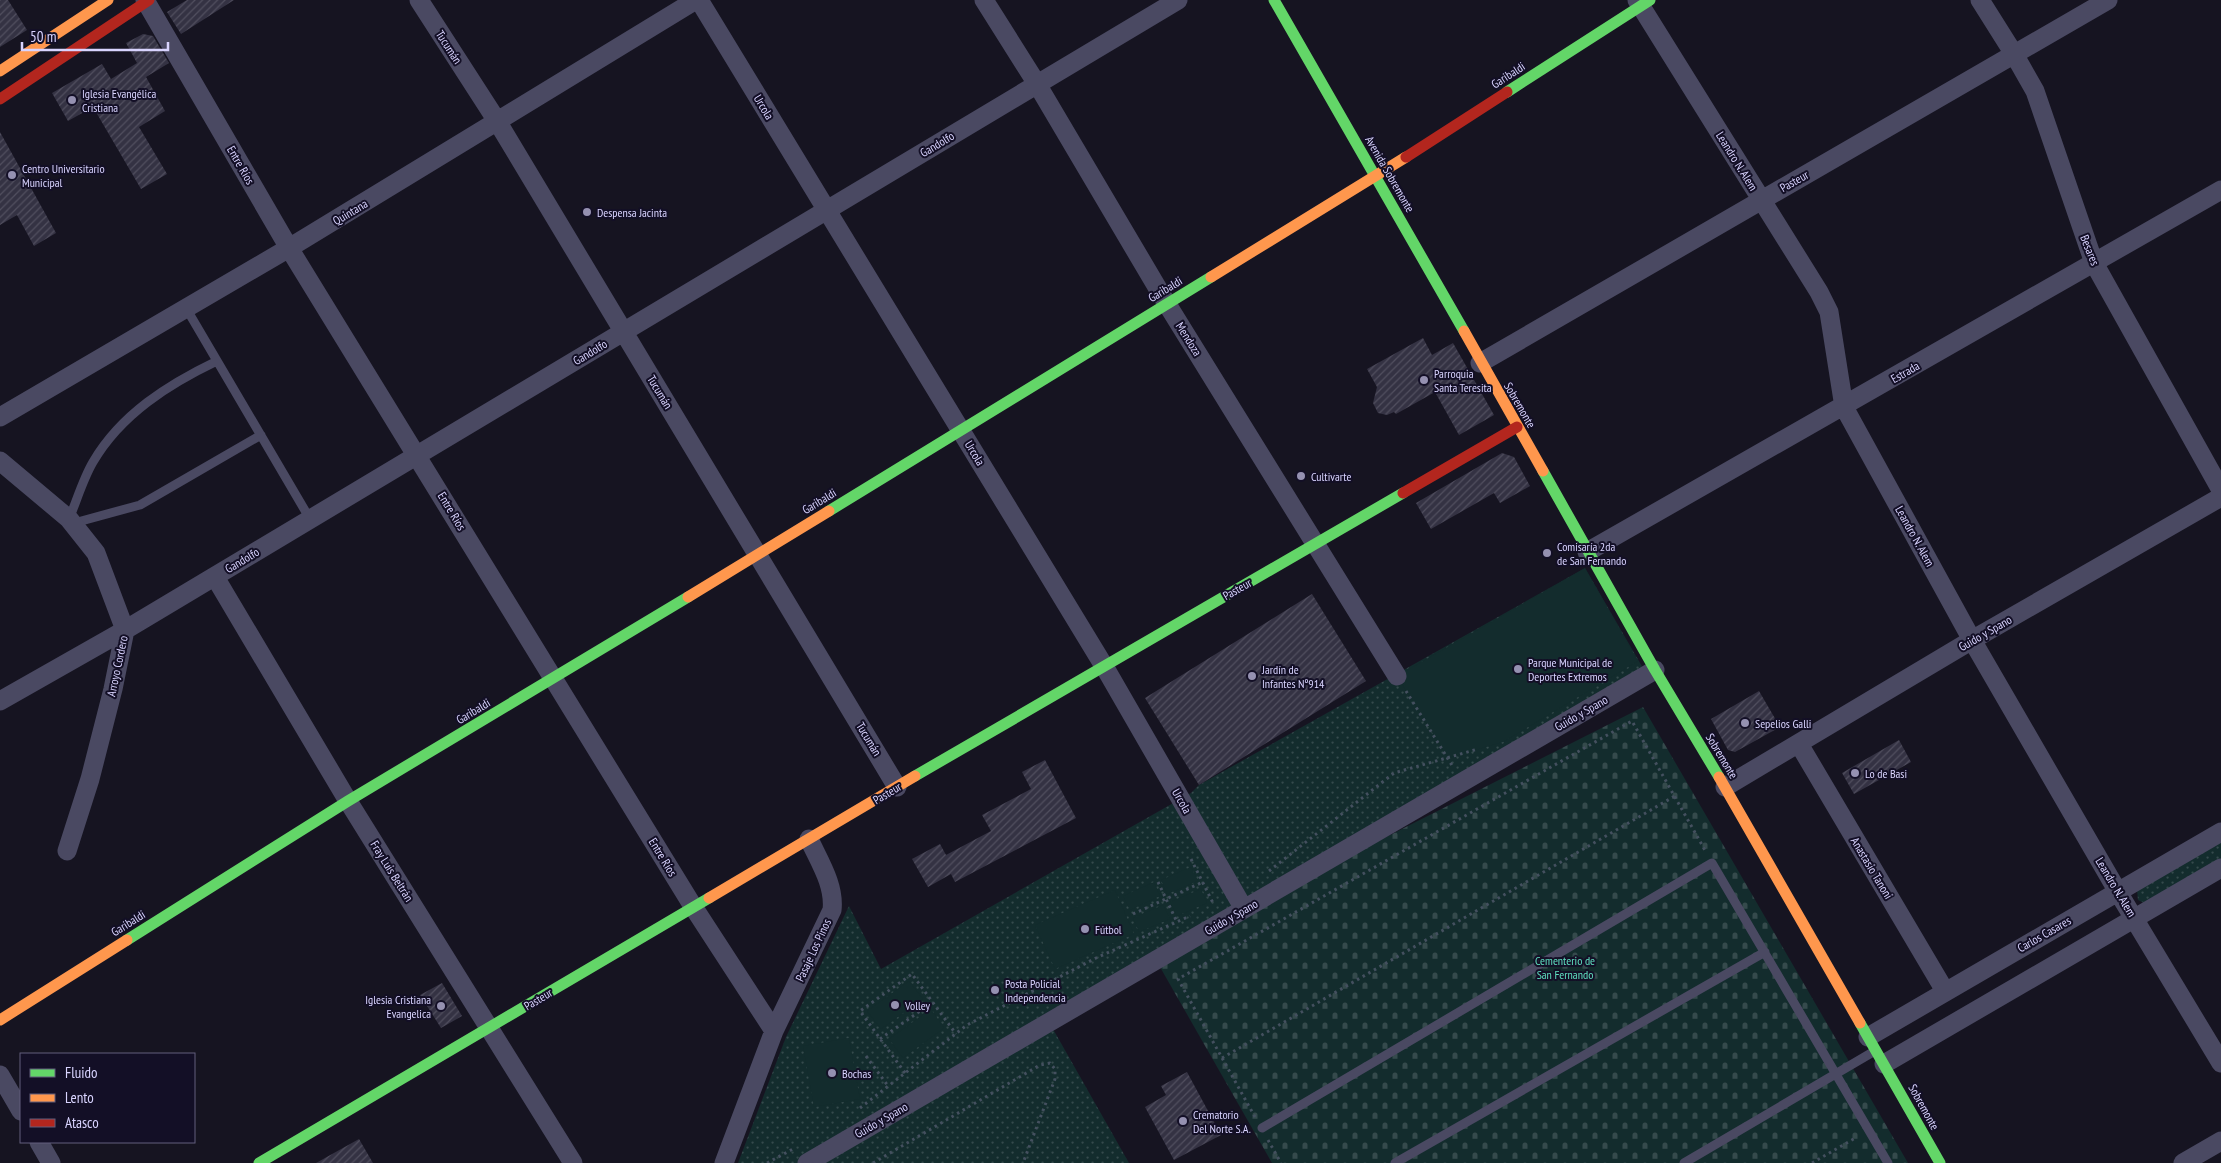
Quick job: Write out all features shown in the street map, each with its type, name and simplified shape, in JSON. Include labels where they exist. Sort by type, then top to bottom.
[{"type":"street","points":[[0,72],[108,0]]},
{"type":"street","name":"Tucumán","points":[[419,0],[497,122],[897,787]]},
{"type":"street","name":"Quintana","points":[[0,417],[290,248],[697,0]]},
{"type":"street","name":"Urcola","points":[[697,0],[1104,666],[1240,902]]},
{"type":"street","name":"Mendoza","points":[[984,0],[1037,84],[1167,304],[1397,676]]},
{"type":"street","name":"Gandolfo","points":[[0,701],[125,630],[310,520],[1178,0]]},
{"type":"street","name":"Avenida Sobremonte","points":[[1274,0],[1376,176],[1480,363]]},
{"type":"street","name":"Besares","points":[[1980,0],[2035,91],[2094,263],[2221,490]]},
{"type":"street","name":"Pasteur","points":[[1480,363],[2108,0]]},
{"type":"street","points":[[0,99],[147,1]]},
{"type":"street","name":"Entre Ríos","points":[[147,1],[290,248],[694,908],[770,1024]]},
{"type":"street","name":"Garibaldi","points":[[0,1020],[348,801],[554,679],[1376,176],[1642,2]]},
{"type":"street","name":"Leandro N. Alem","points":[[1642,2],[1819,292],[1829,312],[1844,407],[1972,640],[2118,892],[2221,1063]]},
{"type":"street","name":"Estrada","points":[[1587,552],[1844,407],[2221,190]]},
{"type":"street","name":"Sobremonte","points":[[1480,363],[1654,670],[1725,787],[1940,1163]]},
{"type":"street","name":"Pasteur","points":[[258,1163],[897,787],[1517,427]]},
{"type":"street","name":"Arroyo Cordero","points":[[0,461],[71,521],[96,553],[125,630],[113,689],[90,779],[66,851]]},
{"type":"street","name":"Guido y Spano","points":[[1725,787],[1972,640],[2221,497]]},
{"type":"street","name":"Fray Luis Beltrán","points":[[214,577],[348,801],[573,1163]]},
{"type":"street","name":"Guido y Spano","points":[[807,1163],[1240,902],[1462,782],[1654,670]]},
{"type":"street","name":"Anastasio Tanoni","points":[[1799,744],[1945,991]]},
{"type":"street","name":"Carlos Casares","points":[[1876,1051],[1945,991],[2221,832]]},
{"type":"street","name":"Pasaje Los Pinos","points":[[770,1024],[832,910],[833,899],[831,889],[810,839]]},
{"type":"street","points":[[1876,1051],[2134,918],[2221,868]]},
{"type":"street","points":[[712,1163],[770,1024]]},
{"type":"street","points":[[724,1163],[770,1024]]},
{"type":"street","points":[[0,1075],[20,1109]]},
{"type":"street","points":[[2183,1163],[2221,1141]]},
{"type":"street","points":[[40,1143],[51,1163]]},
{"type":"lane","points":[[186,308],[310,520]]},
{"type":"lane","points":[[71,521],[92,462],[110,436],[142,406],[172,385],[217,361]]},
{"type":"lane","points":[[71,521],[140,504],[261,435]]},
{"type":"lane","points":[[1262,1128],[1712,863],[1888,1163]]},
{"type":"lane","points":[[1395,1163],[1764,952]]},
{"type":"lane","points":[[1684,1163],[1876,1051]]},
{"type":"path","points":[[1397,676],[1462,782]]},
{"type":"path","points":[[1281,1163],[1178,979],[1632,721],[1712,863]]},
{"type":"path","points":[[1268,871],[1394,773],[1484,748]]},
{"type":"path","points":[[1222,1058],[1675,796]]},
{"type":"path","points":[[1158,882],[1177,922]]},
{"type":"path","points":[[1133,914],[1203,882]]},
{"type":"path","points":[[1207,909],[1240,902]]},
{"type":"path","points":[[858,1110],[967,1025],[1096,958],[1192,915]]},
{"type":"path","points":[[905,1073],[860,1011],[912,974],[956,1034]]},
{"type":"path","points":[[880,1039],[933,1002]]},
{"type":"path","points":[[866,1056],[888,1086]]},
{"type":"path","points":[[873,1163],[1040,1065],[1050,1063],[1055,1069],[1055,1079],[1024,1163]]},
{"type":"path","points":[[1812,1163],[1869,1130]]},
{"type":"path","points":[[768,1163],[801,1144]]},
{"type":"green space","points":[[1585,568],[1647,675],[1049,1022],[1129,1163],[738,1163],[786,1037],[849,906],[881,969],[1191,793],[1199,785]]},
{"type":"green space","name":"Parque Municipal de Deportes Extremos","points":[[1585,568],[1638,661],[1503,742],[1448,758],[1397,676]]},
{"type":"green space","name":"Cementerio de San Fernando","points":[[1643,707],[1908,1163],[1272,1163],[1156,960],[1244,909]]},
{"type":"green space","points":[[2221,840],[2221,861],[2144,903],[2138,900],[2137,890]]},
{"type":"green space","points":[[1191,867],[1198,881],[1167,894],[1161,880]]},
{"type":"green space","points":[[1154,882],[1160,896],[1130,910],[1123,896]]},
{"type":"green space","points":[[1201,889],[1207,903],[1177,916],[1170,902]]},
{"type":"green space","name":"Fútbol","points":[[1115,890],[1134,934],[1055,969],[1035,925]]},
{"type":"green space","points":[[1163,905],[1170,919],[1139,932],[1133,918]]},
{"type":"green space","name":"Volley","points":[[909,981],[923,999],[881,1029],[867,1011]]},
{"type":"green space","name":"Volley","points":[[931,1009],[944,1028],[903,1058],[889,1039]]},
{"type":"green space","name":"Bochas","points":[[849,1038],[860,1099],[814,1107],[803,1046]]},
{"type":"building","points":[[0,0],[8,0],[27,30],[0,47]]},
{"type":"building","points":[[187,0],[234,0],[181,34],[167,12]]},
{"type":"building","points":[[143,34],[153,36],[169,63],[146,77],[165,111],[139,127],[167,174],[141,189],[93,107],[68,121],[52,93],[102,64],[111,79],[137,63],[126,43]]},
{"type":"building","name":"Centro Universitario Municipal","points":[[0,132],[56,233],[34,246],[17,215],[0,225]]},
{"type":"building","name":"Parroquia Santa Teresita","points":[[1423,338],[1432,355],[1453,343],[1494,415],[1459,435],[1435,392],[1396,414],[1394,412],[1387,415],[1378,413],[1373,403],[1377,387],[1367,369]]},
{"type":"building","points":[[1502,453],[1514,457],[1530,486],[1500,503],[1494,493],[1431,529],[1416,503]]},
{"type":"building","points":[[1312,594],[1366,681],[1199,785],[1145,698]]},
{"type":"building","name":"Sepelios Galli","points":[[1759,691],[1780,727],[1735,752],[1728,750],[1711,719]]},
{"type":"building","points":[[1899,740],[1911,762],[1854,794],[1842,773]]},
{"type":"building","points":[[1045,760],[1076,818],[955,882],[951,874],[928,887],[912,859],[940,844],[946,855],[991,831],[982,815],[1031,789],[1022,772]]},
{"type":"building","name":"Iglesia Cristiana Evangelica","points":[[442,983],[462,1016],[441,1028],[420,995]]},
{"type":"building","name":"Crematorio Del Norte S.A.","points":[[1187,1072],[1221,1135],[1174,1160],[1145,1107],[1166,1095],[1161,1086]]},
{"type":"building","points":[[359,1139],[373,1163],[316,1163]]},
{"type":"traffic: fast","points":[[1274,0],[1464,331]]},
{"type":"traffic: fast","points":[[1507,92],[1650,0]]},
{"type":"traffic: fast","points":[[829,511],[1211,277]]},
{"type":"traffic: fast","points":[[1543,471],[1655,670],[1719,777]]},
{"type":"traffic: fast","points":[[915,776],[1403,493]]},
{"type":"traffic: fast","points":[[127,940],[348,801],[688,597]]},
{"type":"traffic: fast","points":[[259,1163],[709,898]]},
{"type":"traffic: fast","points":[[1860,1023],[1940,1163]]},
{"type":"traffic: slow","points":[[0,71],[108,0]]},
{"type":"traffic: slow","points":[[1211,277],[1406,157]]},
{"type":"traffic: slow","points":[[1464,331],[1543,471]]},
{"type":"traffic: slow","points":[[688,597],[829,511]]},
{"type":"traffic: slow","points":[[709,898],[915,776]]},
{"type":"traffic: slow","points":[[1719,777],[1860,1023]]},
{"type":"traffic: slow","points":[[0,1020],[127,940]]},
{"type":"traffic: jam","points":[[0,99],[149,0]]},
{"type":"traffic: jam","points":[[1406,157],[1507,92]]},
{"type":"traffic: jam","points":[[1403,493],[1517,427]]},
{"type":"place","name":"Iglesia Evangélica Cristiana","points":[[72,100]]},
{"type":"place","name":"Centro Universitario Municipal","points":[[12,175]]},
{"type":"place","name":"Despensa Jacinta","points":[[587,212]]},
{"type":"place","name":"Parroquia Santa Teresita","points":[[1424,380]]},
{"type":"place","name":"Cultivarte","points":[[1301,476]]},
{"type":"place","name":"Comisaría 2da de San Fernando","points":[[1547,553]]},
{"type":"place","name":"Parque Municipal de Deportes Extremos","points":[[1518,669]]},
{"type":"place","name":"Jardín de Infantes Nº914","points":[[1252,676]]},
{"type":"place","name":"Sepelios Galli","points":[[1745,723]]},
{"type":"place","name":"Lo de Basi","points":[[1855,773]]},
{"type":"place","name":"Fútbol","points":[[1085,929]]},
{"type":"place","name":"Posta Policial Independencia","points":[[995,990]]},
{"type":"place","name":"Volley","points":[[895,1005]]},
{"type":"place","name":"Iglesia Cristiana Evangelica","points":[[441,1006]]},
{"type":"place","name":"Bochas","points":[[832,1073]]},
{"type":"place","name":"Crematorio Del Norte S.A.","points":[[1183,1121]]}]
